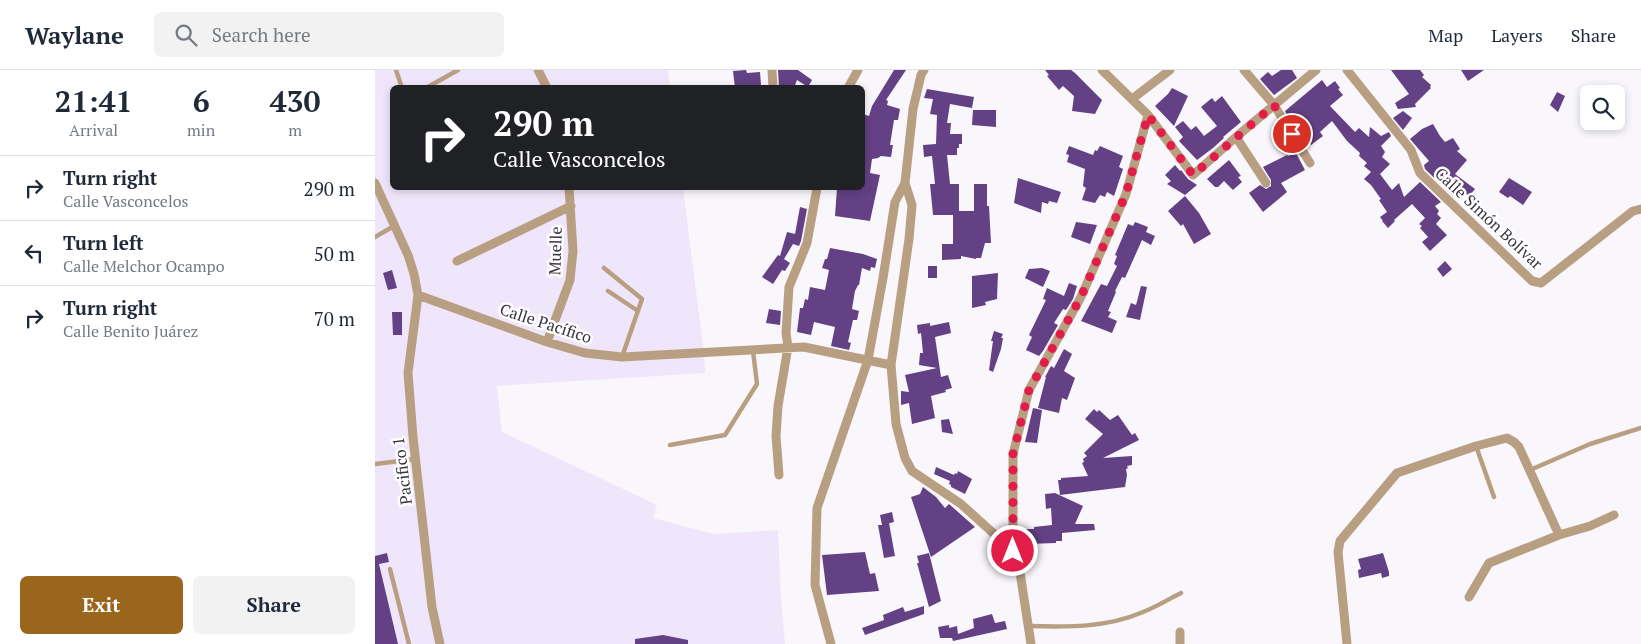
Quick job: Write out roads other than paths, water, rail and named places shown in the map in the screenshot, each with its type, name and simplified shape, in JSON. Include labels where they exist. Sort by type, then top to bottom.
[{"type":"street","points":[[538,70],[546,85]]},
{"type":"street","points":[[772,70],[773,85]]},
{"type":"street","points":[[850,85],[858,70]]},
{"type":"street","points":[[831,644],[815,585],[817,508],[868,360],[895,202],[905,184],[913,109],[921,75],[924,70]]},
{"type":"street","points":[[1102,70],[1148,115],[1193,175],[1236,136],[1315,70]]},
{"type":"street","points":[[1132,99],[1170,70]]},
{"type":"street","points":[[1243,70],[1274,105],[1310,163]]},
{"type":"street","name":"Calle Simón Bolívar","points":[[1347,70],[1411,150],[1420,173],[1532,281],[1541,283],[1633,211],[1641,209]]},
{"type":"street","points":[[1031,644],[1019,566],[1013,551],[1013,454],[1029,390],[1081,297],[1126,194],[1148,115]]},
{"type":"street","points":[[1236,136],[1266,183]]},
{"type":"street","points":[[375,183],[408,255],[418,295]]},
{"type":"street","points":[[905,184],[912,205],[891,365],[896,424],[905,458],[912,470],[961,504],[1013,551]]},
{"type":"street","name":"Muelle","points":[[547,342],[570,280],[573,251],[569,190]]},
{"type":"street","points":[[779,475],[776,436],[778,406],[788,347],[786,333],[789,286],[807,243],[817,190]]},
{"type":"street","points":[[457,261],[571,206]]},
{"type":"street","name":"Calle Pacífico","points":[[418,295],[585,354],[622,357],[804,347],[891,365]]},
{"type":"street","name":"Pacifico 1","points":[[418,295],[408,373],[432,607],[440,644]]},
{"type":"street","points":[[1347,644],[1338,552],[1340,541],[1397,473],[1475,446],[1507,438],[1515,442],[1519,447],[1559,535]]},
{"type":"street","points":[[1469,597],[1489,563],[1559,535],[1590,526],[1614,515]]},
{"type":"street","points":[[1179,632],[1180,644]]},
{"type":"lane","points":[[396,70],[401,85]]},
{"type":"lane","points":[[431,85],[458,70]]},
{"type":"lane","points":[[375,237],[396,226]]},
{"type":"lane","points":[[604,268],[642,299],[622,357]]},
{"type":"lane","points":[[608,291],[638,311]]},
{"type":"lane","points":[[671,445],[725,435],[757,384],[753,349]]},
{"type":"lane","points":[[1530,470],[1590,444],[1641,428]]},
{"type":"lane","points":[[1475,446],[1494,497]]},
{"type":"lane","points":[[375,464],[416,459]]},
{"type":"lane","points":[[390,569],[409,644]]},
{"type":"lane","points":[[1029,626],[1078,627],[1116,621],[1143,612],[1181,593]]}]
